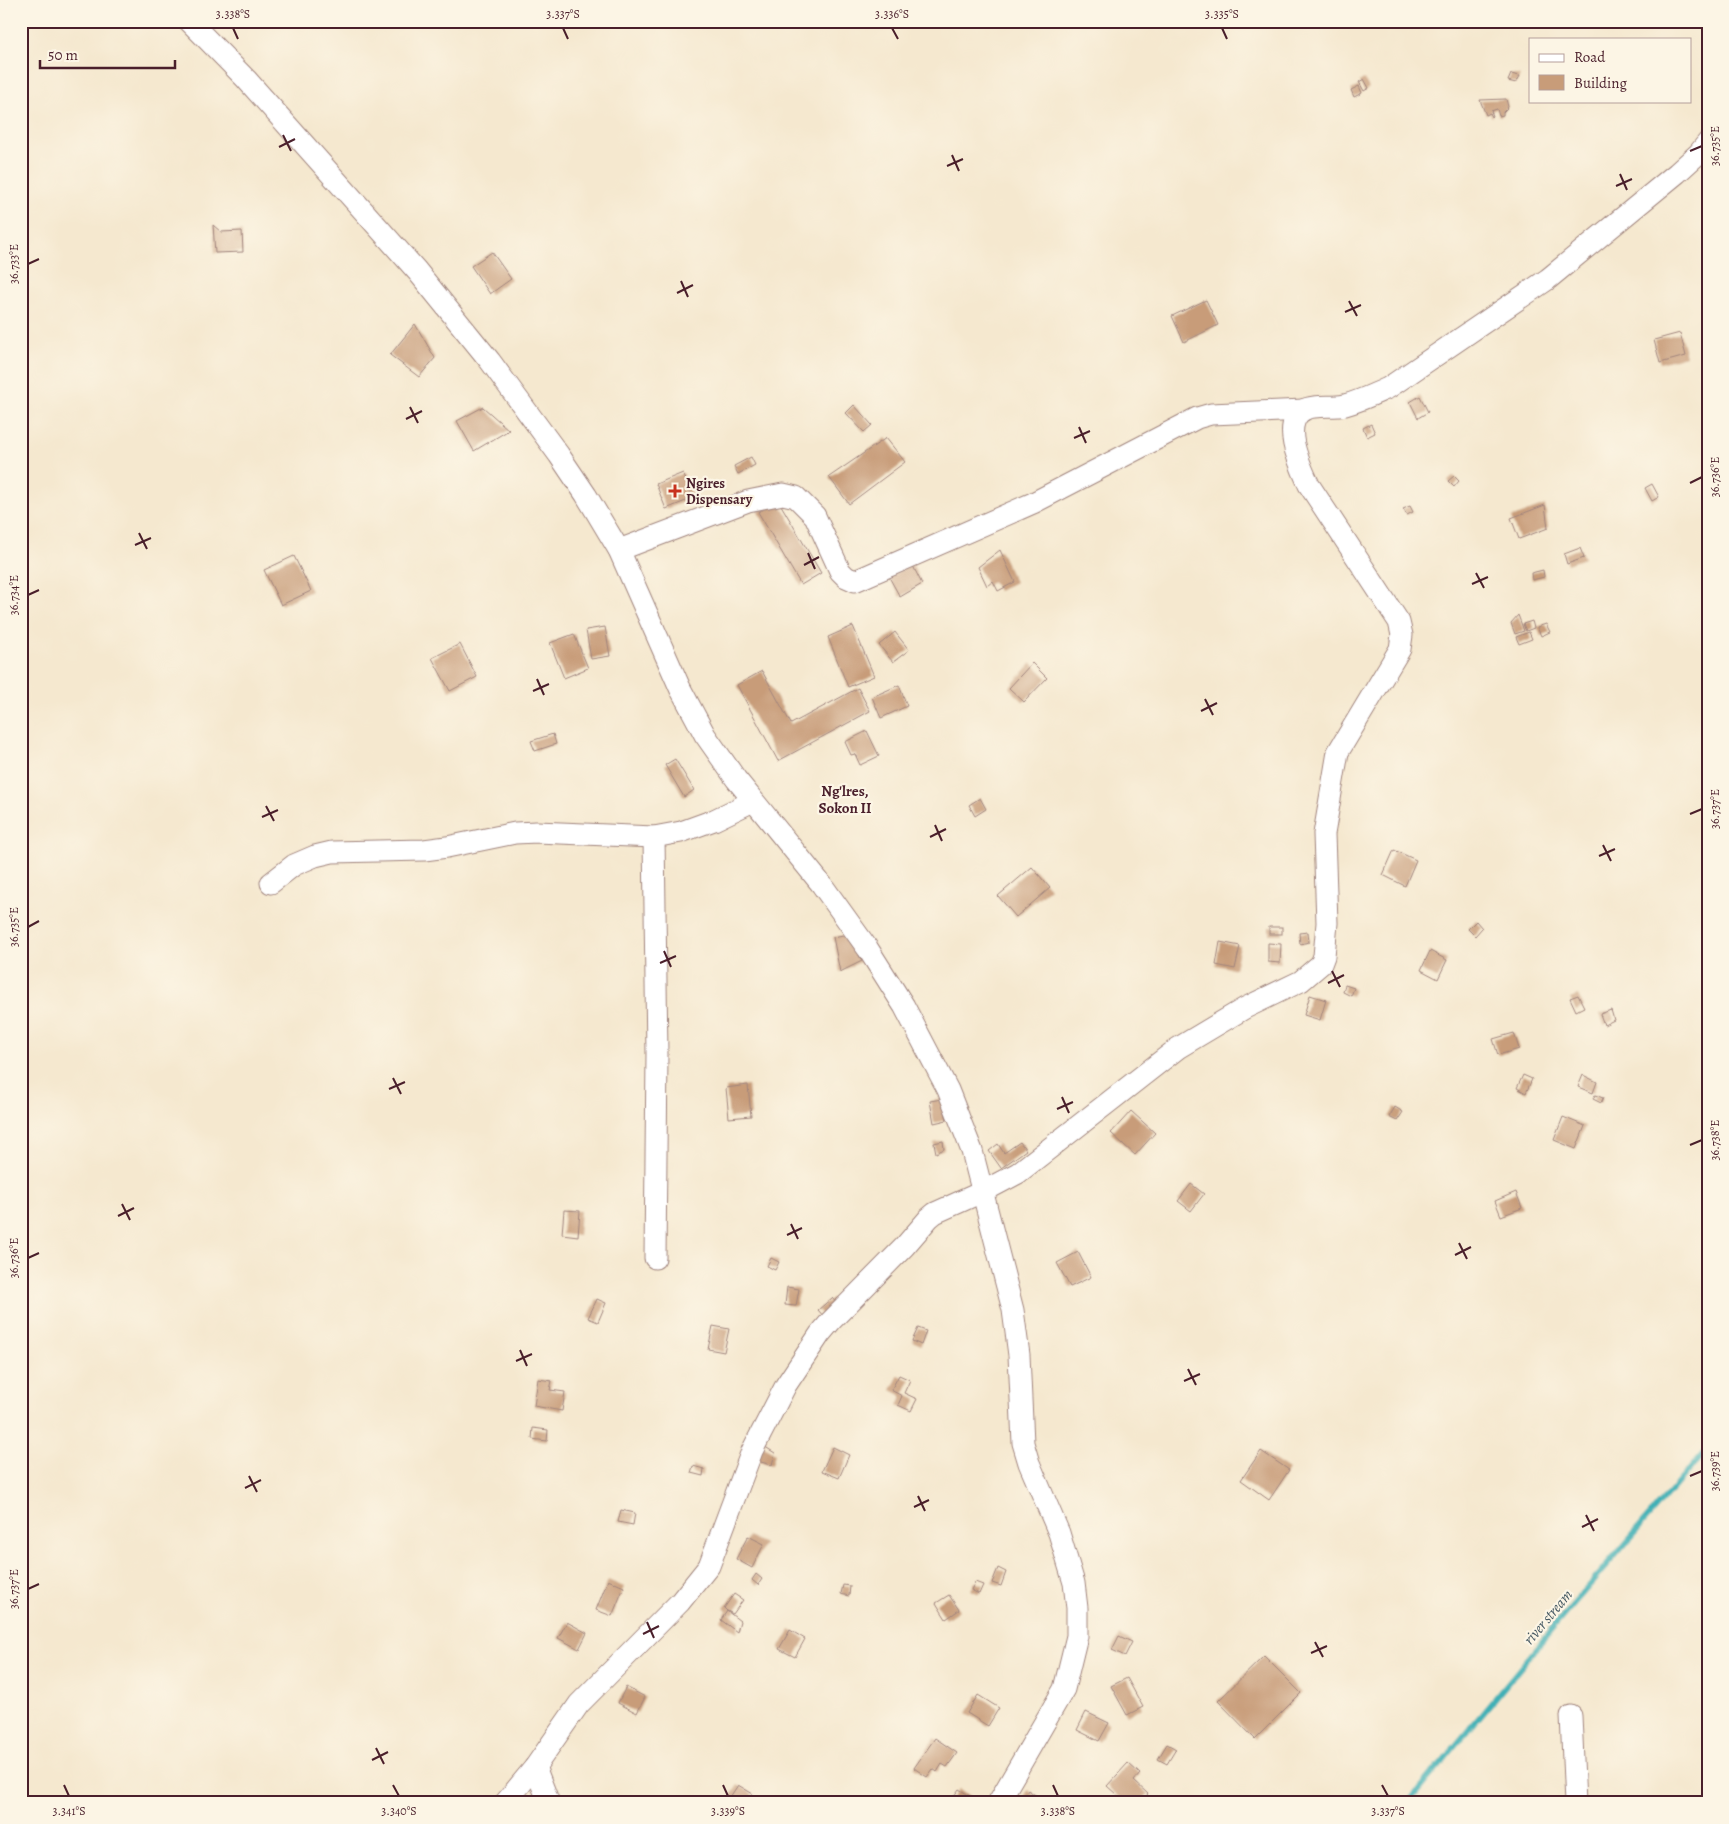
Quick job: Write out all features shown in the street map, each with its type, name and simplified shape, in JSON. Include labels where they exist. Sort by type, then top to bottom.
[{"type":"street","points":[[189,21],[258,93],[429,286],[490,361],[560,454],[619,550],[680,688],[701,727],[753,802],[822,885],[868,949],[904,1006],[948,1090],[972,1152],[984,1191],[1013,1310],[1020,1356],[1023,1444],[1029,1463],[1059,1533],[1074,1583],[1078,1608],[1077,1636],[1064,1688],[998,1803]]},
{"type":"street","points":[[619,550],[748,501],[783,494],[796,497],[815,516],[840,571],[846,577],[855,581],[1033,503],[1197,418],[1211,414],[1304,410],[1344,405],[1363,400],[1388,388],[1548,279],[1677,173],[1708,142]]},
{"type":"street","points":[[505,1803],[536,1767],[579,1704],[680,1602],[709,1566],[752,1451],[786,1385],[820,1334],[904,1247],[928,1218],[935,1212],[984,1191],[1018,1172],[1178,1048],[1245,1008],[1301,981],[1320,964],[1324,956],[1327,923],[1324,834],[1338,752],[1400,649],[1402,635],[1399,622],[1309,485],[1293,436],[1295,419],[1304,410]]},
{"type":"street","points":[[271,883],[294,865],[315,856],[332,852],[424,850],[515,833],[654,836],[682,832],[753,802]]},
{"type":"street","points":[[654,836],[657,1054],[655,1258]]},
{"type":"street","points":[[1571,1716],[1575,1803]]},
{"type":"street","points":[[536,1767],[549,1803]]},
{"type":"building","points":[[1511,74],[1520,76],[1516,83],[1508,81]]},
{"type":"building","points":[[1364,79],[1369,88],[1364,91],[1359,82]]},
{"type":"building","points":[[1359,86],[1362,93],[1354,97],[1351,90]]},
{"type":"building","points":[[1506,99],[1508,107],[1503,112],[1503,115],[1499,116],[1497,109],[1491,111],[1492,117],[1490,113],[1486,115],[1480,100]]},
{"type":"building","points":[[213,225],[221,232],[242,231],[243,252],[215,253]]},
{"type":"building","points":[[492,252],[511,279],[490,294],[471,266]]},
{"type":"building","points":[[1206,300],[1218,325],[1184,342],[1172,316]]},
{"type":"building","points":[[415,324],[435,358],[419,377],[390,355]]},
{"type":"building","points":[[1680,333],[1686,356],[1660,363],[1654,340]]},
{"type":"building","points":[[1420,396],[1428,412],[1418,418],[1410,402]]},
{"type":"building","points":[[854,405],[872,425],[864,432],[846,413]]},
{"type":"building","points":[[483,407],[509,430],[474,451],[457,421]]},
{"type":"building","points":[[1371,424],[1375,433],[1367,437],[1363,428]]},
{"type":"building","points":[[886,438],[905,462],[849,504],[829,477]]},
{"type":"building","points":[[751,457],[755,465],[738,474],[734,466]]},
{"type":"building","name":"Ngires Dispensary","points":[[683,473],[693,498],[666,509],[656,484]]},
{"type":"building","points":[[1454,476],[1459,481],[1454,487],[1448,481]]},
{"type":"building","points":[[1652,484],[1659,497],[1652,501],[1645,488]]},
{"type":"building","points":[[778,500],[821,573],[801,585],[758,512]]},
{"type":"building","points":[[1545,505],[1548,528],[1519,539],[1511,518]]},
{"type":"building","points":[[1410,506],[1413,512],[1407,515],[1403,509]]},
{"type":"building","points":[[1580,548],[1584,558],[1567,564],[1564,554]]},
{"type":"building","points":[[1000,550],[1015,582],[998,591],[993,581],[987,586],[978,567]]},
{"type":"building","points":[[294,556],[311,591],[281,605],[264,570]]},
{"type":"building","points":[[912,564],[922,584],[900,597],[889,577]]},
{"type":"building","points":[[1543,570],[1544,577],[1532,580],[1531,573]]},
{"type":"building","points":[[1518,615],[1524,631],[1515,634],[1511,623]]},
{"type":"building","points":[[1532,621],[1534,628],[1526,631],[1523,624]]},
{"type":"building","points":[[1546,624],[1550,632],[1541,636],[1537,627]]},
{"type":"building","points":[[853,626],[874,676],[848,687],[828,637]]},
{"type":"building","points":[[605,627],[610,656],[591,659],[586,630]]},
{"type":"building","points":[[895,632],[909,650],[893,662],[879,645]]},
{"type":"building","points":[[1529,632],[1532,639],[1519,644],[1516,637]]},
{"type":"building","points":[[574,634],[588,668],[564,678],[550,643]]},
{"type":"building","points":[[460,644],[477,677],[450,691],[432,658]]},
{"type":"building","points":[[1032,663],[1047,678],[1024,702],[1009,688]]},
{"type":"building","points":[[762,671],[791,724],[858,688],[870,711],[778,761],[737,685]]},
{"type":"building","points":[[899,685],[907,706],[881,718],[872,697]]},
{"type":"building","points":[[867,731],[879,756],[860,765],[855,754],[851,755],[845,742]]},
{"type":"building","points":[[553,734],[556,744],[535,751],[531,741]]},
{"type":"building","points":[[675,759],[694,790],[684,797],[665,765]]},
{"type":"building","points":[[980,798],[986,809],[975,816],[969,805]]},
{"type":"building","points":[[1394,850],[1416,860],[1405,886],[1383,875]]},
{"type":"building","points":[[1032,867],[1050,888],[1016,917],[998,896]]},
{"type":"building","points":[[1476,921],[1482,928],[1475,936],[1468,929]]},
{"type":"building","points":[[1269,927],[1282,927],[1282,934],[1269,934]]},
{"type":"building","points":[[1308,932],[1309,942],[1300,944],[1299,933]]},
{"type":"building","points":[[848,934],[862,961],[840,972],[833,937]]},
{"type":"building","points":[[1220,942],[1240,946],[1235,969],[1216,965]]},
{"type":"building","points":[[1268,943],[1281,944],[1280,963],[1268,962]]},
{"type":"building","points":[[1430,951],[1447,960],[1438,979],[1421,970]]},
{"type":"building","points":[[1345,985],[1354,988],[1351,996],[1343,992]]},
{"type":"building","points":[[1310,995],[1326,1000],[1320,1020],[1304,1015]]},
{"type":"building","points":[[1578,995],[1584,1007],[1576,1011],[1570,998]]},
{"type":"building","points":[[1611,1010],[1614,1020],[1604,1025],[1600,1014]]},
{"type":"building","points":[[1514,1033],[1519,1049],[1498,1055],[1493,1039]]},
{"type":"building","points":[[1523,1075],[1532,1079],[1526,1093],[1517,1088]]},
{"type":"building","points":[[1583,1075],[1597,1082],[1593,1093],[1578,1087]]},
{"type":"building","points":[[748,1085],[751,1116],[729,1118],[726,1088]]},
{"type":"building","points":[[1595,1095],[1603,1098],[1601,1103],[1593,1099]]},
{"type":"building","points":[[942,1099],[947,1120],[934,1123],[930,1101]]},
{"type":"building","points":[[1395,1107],[1403,1112],[1397,1121],[1389,1117]]},
{"type":"building","points":[[1131,1111],[1155,1133],[1135,1155],[1111,1133]]},
{"type":"building","points":[[1563,1117],[1585,1126],[1576,1149],[1554,1140]]},
{"type":"building","points":[[943,1141],[944,1149],[936,1153],[934,1143]]},
{"type":"building","points":[[1020,1142],[1026,1150],[1001,1168],[989,1151],[998,1144],[1004,1153]]},
{"type":"building","points":[[1191,1184],[1204,1194],[1191,1211],[1178,1201]]},
{"type":"building","points":[[1516,1192],[1522,1208],[1501,1216],[1495,1201]]},
{"type":"building","points":[[564,1210],[580,1211],[578,1236],[562,1234]]},
{"type":"building","points":[[1078,1252],[1091,1277],[1070,1287],[1057,1263]]},
{"type":"building","points":[[771,1258],[779,1262],[775,1270],[767,1266]]},
{"type":"building","points":[[787,1287],[799,1289],[796,1306],[785,1305]]},
{"type":"building","points":[[832,1298],[839,1306],[825,1318],[818,1310]]},
{"type":"building","points":[[597,1299],[606,1303],[598,1322],[588,1318]]},
{"type":"building","points":[[713,1326],[729,1329],[724,1352],[708,1349]]},
{"type":"building","points":[[918,1328],[926,1331],[921,1345],[912,1341]]},
{"type":"building","points":[[899,1375],[910,1380],[904,1393],[917,1399],[911,1411],[898,1405],[902,1396],[891,1390]]},
{"type":"building","points":[[538,1379],[552,1381],[550,1390],[565,1392],[562,1411],[534,1406]]},
{"type":"building","points":[[533,1428],[548,1430],[547,1441],[532,1439]]},
{"type":"building","points":[[762,1445],[775,1453],[772,1465],[753,1460]]},
{"type":"building","points":[[833,1447],[849,1455],[839,1478],[822,1471]]},
{"type":"building","points":[[1261,1451],[1289,1470],[1269,1500],[1241,1480]]},
{"type":"building","points":[[693,1466],[704,1469],[703,1476],[691,1473]]},
{"type":"building","points":[[621,1510],[635,1513],[633,1525],[618,1522]]},
{"type":"building","points":[[748,1536],[764,1544],[752,1568],[736,1559]]},
{"type":"building","points":[[998,1568],[1006,1572],[1001,1586],[992,1583]]},
{"type":"building","points":[[756,1574],[762,1579],[758,1585],[752,1580]]},
{"type":"building","points":[[608,1580],[624,1587],[612,1616],[596,1610]]},
{"type":"building","points":[[975,1582],[983,1585],[979,1594],[971,1590]]},
{"type":"building","points":[[843,1585],[850,1586],[849,1596],[841,1594]]},
{"type":"building","points":[[734,1594],[743,1600],[733,1614],[724,1608]]},
{"type":"building","points":[[949,1595],[959,1610],[946,1619],[936,1603]]},
{"type":"building","points":[[727,1611],[740,1621],[737,1632],[721,1620]]},
{"type":"building","points":[[567,1622],[587,1633],[579,1649],[558,1638]]},
{"type":"building","points":[[790,1630],[805,1639],[795,1657],[779,1649]]},
{"type":"building","points":[[1119,1636],[1132,1642],[1125,1656],[1112,1650]]},
{"type":"building","points":[[1264,1656],[1301,1693],[1255,1739],[1218,1701]]},
{"type":"building","points":[[1127,1678],[1143,1707],[1127,1715],[1111,1686]]},
{"type":"building","points":[[626,1687],[645,1697],[637,1713],[618,1703]]},
{"type":"building","points":[[978,1695],[999,1708],[988,1726],[967,1713]]},
{"type":"building","points":[[1086,1712],[1109,1723],[1099,1741],[1077,1730]]},
{"type":"building","points":[[935,1738],[957,1753],[947,1767],[942,1764],[937,1772],[933,1769],[927,1777],[914,1768]]},
{"type":"building","points":[[1167,1744],[1176,1749],[1167,1764],[1158,1759]]},
{"type":"building","points":[[1128,1763],[1140,1774],[1134,1781],[1148,1794],[1140,1803],[1126,1803],[1107,1786]]},
{"type":"building","points":[[738,1785],[753,1794],[748,1803],[740,1803],[730,1797]]},
{"type":"building","points":[[959,1789],[978,1801],[977,1803],[955,1803],[951,1800]]},
{"type":"building","points":[[1028,1790],[1047,1803],[1020,1803]]},
{"type":"waterway","name":"river stream","points":[[1408,1803],[1564,1615],[1708,1448]]},
{"type":"place","name":"Ngires Dispensary","points":[[675,491]]},
{"type":"district","name":"Ng'lres, Sokon II","points":[[845,800]]}]
